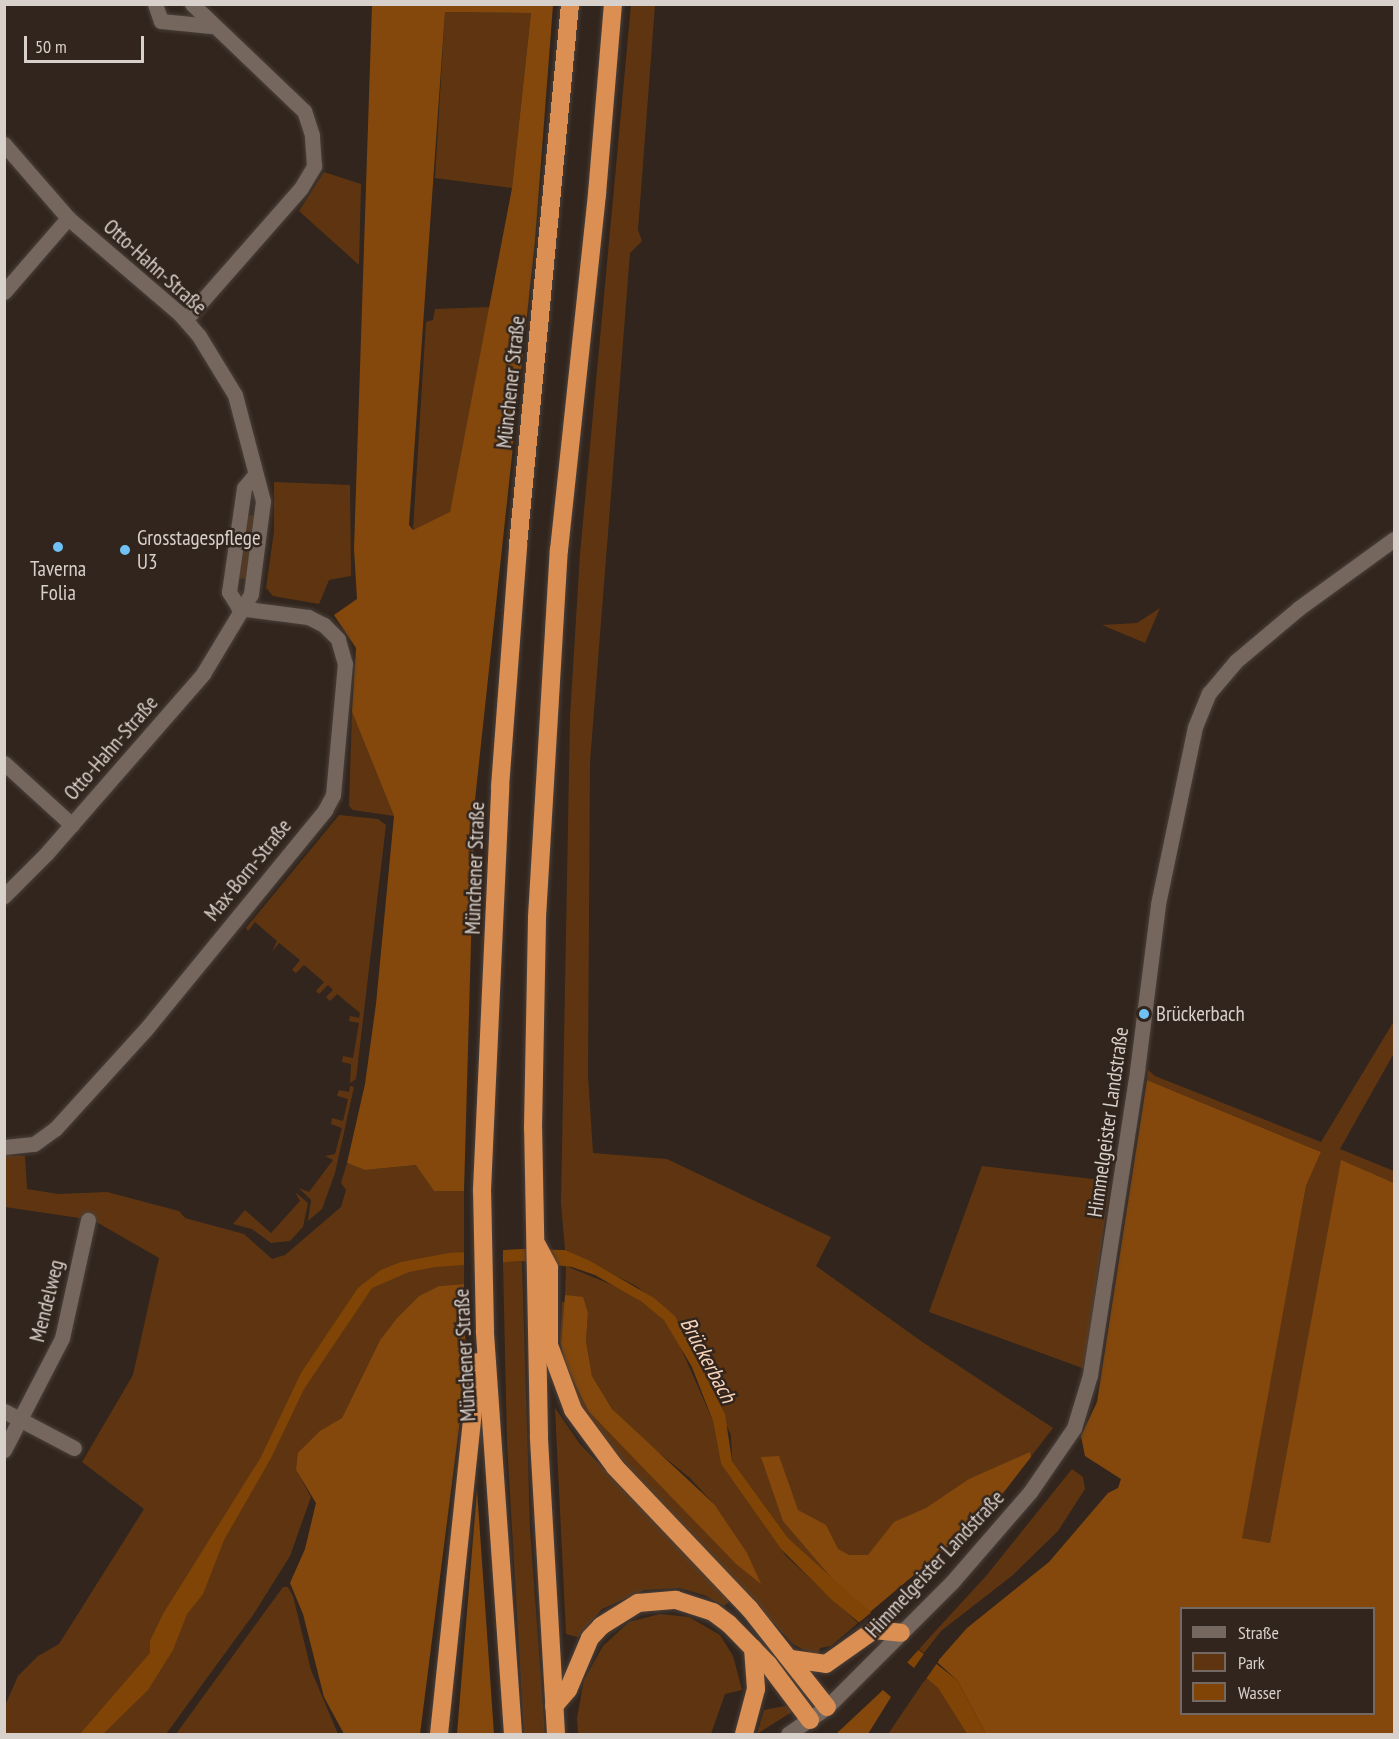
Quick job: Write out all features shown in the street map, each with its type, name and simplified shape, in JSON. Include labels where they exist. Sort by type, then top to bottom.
[{"type":"highway","name":"Münchener Straße","points":[[513,1734],[484,1331],[483,1190],[500,787],[514,591],[570,4]]},
{"type":"highway","points":[[613,4],[597,194],[559,550],[543,780],[534,1238],[549,1345],[560,1383],[587,1433],[749,1608],[827,1707]]},
{"type":"highway","points":[[542,1301],[544,1574],[556,1734]]},
{"type":"highway","points":[[440,1734],[484,1331]]},
{"type":"highway","points":[[554,1706],[568,1690],[590,1638],[611,1618],[638,1603],[676,1600],[713,1612],[753,1648],[810,1720]]},
{"type":"highway","points":[[791,1659],[818,1665],[841,1657],[874,1630],[901,1633]]},
{"type":"highway","points":[[744,1734],[756,1689],[753,1648]]},
{"type":"street","points":[[155,4],[161,21],[211,26],[304,111],[312,135],[314,166],[301,188],[186,319]]},
{"type":"street","points":[[192,4],[210,20],[211,26]]},
{"type":"street","name":"Otto-Hahn-Straße","points":[[4,144],[68,218],[186,319],[235,395],[254,477],[263,501],[251,594],[239,608],[203,674],[72,825],[4,896]]},
{"type":"street","points":[[4,292],[68,218]]},
{"type":"street","points":[[239,608],[229,592],[243,488],[254,477]]},
{"type":"street","name":"Himmelgeister Landstraße","points":[[788,1734],[827,1707],[952,1582],[1060,1453],[1083,1403],[1117,1204],[1158,904],[1201,712],[1222,677],[1264,636],[1395,539]]},
{"type":"street","name":"Max-Born-Straße","points":[[4,1147],[33,1144],[55,1129],[146,1029],[325,810],[333,795],[345,664],[338,639],[324,625],[308,617],[239,608]]},
{"type":"street","name":"Otto-Hahn-Straße","points":[[4,763],[72,825]]},
{"type":"street","name":"Mendelweg","points":[[4,1450],[11,1415],[62,1338],[88,1220]]},
{"type":"street","points":[[11,1415],[74,1448]]},
{"type":"green space","points":[[631,5],[655,5],[638,230],[642,241],[630,253],[590,762],[588,1075],[593,1153],[667,1159],[831,1237],[816,1266],[921,1341],[1053,1428],[1003,1493],[870,1612],[788,1538],[732,1461],[731,1435],[675,1316],[636,1286],[565,1250],[561,1203],[570,717],[580,554]]},
{"type":"green space","points":[[445,12],[531,13],[512,188],[435,178]]},
{"type":"green space","points":[[324,172],[361,184],[359,265],[299,211]]},
{"type":"green space","points":[[490,307],[450,513],[413,530],[426,322],[433,320],[435,309]]},
{"type":"green space","points":[[274,482],[350,485],[351,576],[329,580],[319,604],[273,596],[266,588],[274,531]]},
{"type":"green space","points":[[254,515],[249,579],[236,578],[247,516]]},
{"type":"green space","points":[[1160,608],[1145,643],[1102,625],[1137,623]]},
{"type":"green space","points":[[352,712],[394,816],[353,810],[349,806]]},
{"type":"green space","points":[[339,815],[378,819],[386,825],[356,1079],[350,1083],[351,1064],[342,1062],[343,1056],[353,1058],[359,1023],[349,1021],[350,1016],[359,1018],[360,1013],[337,994],[330,1001],[326,997],[333,990],[328,985],[319,994],[316,991],[324,982],[304,965],[296,973],[292,970],[300,960],[279,943],[272,952],[277,941],[255,922],[248,931],[246,928]]},
{"type":"green space","points":[[1394,1021],[1394,1053],[1340,1149],[1394,1171],[1394,1183],[1342,1161],[1270,1543],[1241,1538],[1306,1186],[1321,1152],[1147,1080],[1148,1070],[1155,1076],[1321,1142]]},
{"type":"green space","points":[[350,1086],[354,1087],[335,1173],[322,1209],[308,1221],[311,1200],[299,1188],[309,1192],[333,1160],[325,1156],[335,1154],[342,1128],[331,1124],[332,1118],[343,1121],[348,1099],[337,1096],[339,1090],[349,1092]]},
{"type":"green space","points":[[5,1155],[25,1156],[27,1189],[58,1194],[107,1192],[179,1211],[185,1218],[244,1234],[272,1259],[285,1255],[341,1207],[346,1190],[341,1183],[347,1163],[365,1170],[417,1165],[434,1191],[464,1191],[464,1284],[439,1286],[419,1296],[397,1318],[380,1340],[342,1418],[312,1440],[296,1470],[311,1497],[290,1556],[253,1615],[166,1734],[5,1734],[4,1708],[18,1676],[38,1656],[59,1644],[144,1509],[82,1462],[133,1375],[159,1258],[93,1220],[5,1207]]},
{"type":"green space","points":[[982,1166],[1110,1181],[1085,1369],[929,1312]]},
{"type":"green space","points":[[295,1192],[308,1203],[303,1227],[290,1241],[271,1243],[252,1229],[233,1224],[245,1210],[271,1233],[300,1201]]},
{"type":"green space","points":[[522,1261],[530,1529],[545,1734],[524,1734],[507,1443],[503,1262]]},
{"type":"green space","points":[[566,1266],[622,1289],[657,1312],[672,1328],[713,1421],[721,1464],[786,1556],[858,1623],[831,1646],[820,1648],[817,1657],[793,1644],[601,1438],[581,1411],[562,1358],[560,1340],[562,1302],[565,1302],[561,1344],[564,1362],[589,1412],[735,1563],[714,1504],[690,1478],[637,1435],[612,1409],[592,1376],[586,1341],[588,1313],[565,1295]]},
{"type":"green space","points":[[555,1408],[580,1444],[730,1601],[724,1606],[704,1595],[679,1588],[644,1590],[602,1609],[578,1637],[566,1634]]},
{"type":"green space","points":[[1072,1469],[1083,1477],[1085,1489],[1058,1531],[1013,1575],[941,1631],[924,1653],[919,1649],[986,1576]]},
{"type":"green space","points":[[283,1587],[288,1587],[293,1596],[311,1670],[338,1734],[176,1734]]},
{"type":"green space","points":[[660,1614],[689,1617],[720,1635],[733,1656],[742,1690],[725,1694],[711,1734],[578,1734],[577,1718],[584,1680],[603,1646],[629,1622]]},
{"type":"green space","points":[[926,1678],[938,1688],[967,1734],[888,1734]]},
{"type":"green space","points":[[790,1705],[795,1710],[757,1734],[764,1710]]},
{"type":"shaded area","points":[[372,5],[553,5],[535,241],[475,800],[464,1191],[434,1191],[416,1165],[365,1170],[347,1163],[365,1084],[376,1004],[394,816],[352,712],[356,648],[334,615],[357,599],[354,549]],"holes":[[[445,12],[531,13],[512,188],[450,512],[413,530],[409,525]]]},
{"type":"shaded area","points":[[1147,1080],[1321,1152],[1306,1186],[1242,1538],[1270,1543],[1341,1160],[1394,1183],[1394,1734],[986,1734],[957,1680],[937,1662],[967,1628],[1049,1562],[1108,1493],[1118,1488],[1121,1479],[1085,1456],[1081,1436],[1097,1402]]},
{"type":"shaded area","points":[[464,1284],[466,1373],[420,1734],[344,1734],[324,1697],[303,1614],[290,1583],[305,1549],[316,1503],[296,1470],[298,1453],[320,1431],[342,1418],[380,1340],[397,1318],[419,1296],[439,1286]]},
{"type":"shaded area","points":[[565,1295],[583,1297],[588,1313],[586,1341],[592,1376],[612,1409],[714,1504],[747,1553],[761,1584],[735,1563],[589,1412],[564,1362],[561,1344]]},
{"type":"shaded area","points":[[1030,1452],[1031,1457],[1003,1493],[957,1539],[870,1612],[836,1583],[783,1521],[761,1457],[779,1456],[798,1510],[826,1525],[838,1549],[849,1555],[868,1555],[894,1522],[926,1508],[969,1479]]},
{"type":"shaded area","points":[[477,1490],[494,1734],[457,1734]]},
{"type":"shaded area","points":[[883,1690],[891,1697],[868,1734],[836,1734]]},
{"type":"water","points":[[522,1249],[565,1250],[590,1261],[654,1298],[675,1316],[725,1414],[732,1461],[788,1538],[870,1612],[957,1680],[986,1734],[967,1734],[938,1688],[832,1600],[781,1549],[721,1464],[713,1421],[692,1367],[664,1320],[642,1302],[595,1275],[572,1267],[522,1261],[435,1267],[409,1272],[372,1288],[304,1389],[271,1458],[224,1540],[203,1594],[187,1614],[173,1650],[148,1690],[103,1734],[80,1734],[150,1653],[150,1641],[163,1614],[261,1457],[301,1373],[358,1288],[381,1270],[401,1262],[449,1253]]},
{"type":"pier","points":[[464,1246],[503,1246],[503,1265],[464,1265]]},
{"type":"pier","points":[[873,1611],[921,1647],[904,1666],[856,1625]]},
{"type":"pier","points":[[926,1651],[939,1660],[924,1681],[911,1672]]},
{"type":"place","name":"Taverna Folia","points":[[58,547]]},
{"type":"place","name":"Grosstagespflege U3","points":[[125,550]]},
{"type":"place","name":"Brückerbach","points":[[1144,1014]]}]
